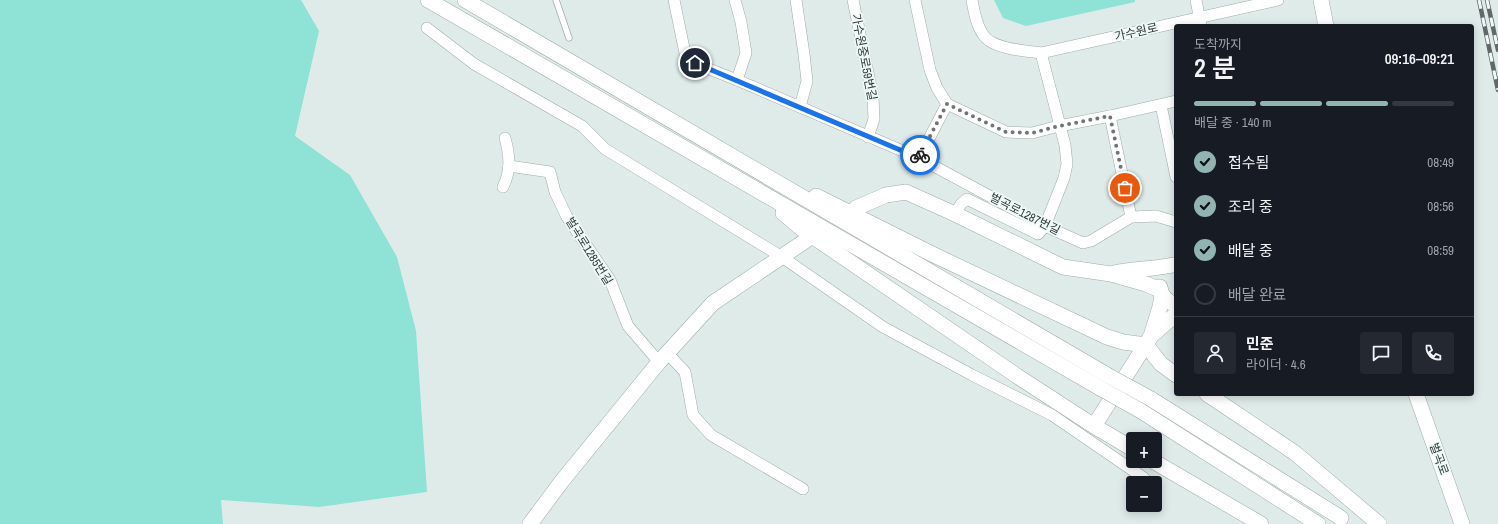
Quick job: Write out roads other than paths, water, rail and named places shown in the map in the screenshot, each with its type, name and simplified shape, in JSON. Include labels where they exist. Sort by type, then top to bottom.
[{"type":"main road","points":[[428,0],[747,184],[1104,382],[1151,399],[1346,521]]},
{"type":"main road","points":[[465,0],[767,177],[1104,382],[1141,412],[1318,524]]},
{"type":"main road","points":[[1320,0],[1326,24]]},
{"type":"main road","points":[[767,177],[827,200],[932,254],[1107,337],[1123,342],[1148,341],[1174,316]]},
{"type":"main road","points":[[747,184],[802,229],[1017,376],[1126,445]]},
{"type":"main road","points":[[856,208],[886,196],[906,192],[955,214],[1062,267],[1111,274],[1146,284],[1161,292],[1170,303],[1174,304]]},
{"type":"main road","points":[[530,524],[562,481],[663,357],[713,303],[808,239]]},
{"type":"main road","points":[[1111,274],[1154,269],[1174,264]]},
{"type":"main road","points":[[1094,426],[1148,341],[1160,308],[1160,278],[1163,272],[1174,265]]},
{"type":"main road","points":[[1148,341],[1161,364],[1174,374]]},
{"type":"main road","points":[[1210,396],[1295,453],[1379,524]]},
{"type":"main road","name":"벌곡로","points":[[1417,396],[1462,524]]},
{"type":"main road","points":[[1162,466],[1261,524]]},
{"type":"street","name":"벌곡로1287번길","points":[[674,0],[686,58],[919,158],[1045,226],[1083,243],[1091,241],[1131,217],[1156,216],[1174,221]]},
{"type":"street","points":[[736,0],[746,53],[737,80]]},
{"type":"street","points":[[796,0],[807,81],[800,107]]},
{"type":"street","name":"가수원중로59번길","points":[[853,0],[873,97],[874,119],[868,137]]},
{"type":"street","points":[[915,0],[930,70],[937,88],[947,104],[1006,132],[1032,133],[1174,102]]},
{"type":"street","name":"가수원로","points":[[972,0],[976,20],[986,39],[1003,47],[1041,54],[1174,27]]},
{"type":"street","points":[[1196,0],[1200,22]]},
{"type":"street","name":"가수원로","points":[[1190,24],[1278,0]]},
{"type":"street","points":[[427,28],[474,64],[582,126],[604,149],[782,257],[883,327],[972,375],[1052,414],[1141,476]]},
{"type":"street","points":[[955,214],[961,204],[967,200],[1038,234],[1045,226],[1064,178],[1067,164],[1065,145],[1041,54]]},
{"type":"street","points":[[919,158],[947,104]]},
{"type":"street","points":[[1161,105],[1174,167]]},
{"type":"street","points":[[1110,116],[1131,217]]},
{"type":"street","points":[[503,187],[508,176],[509,166],[508,148],[505,138]]},
{"type":"street","name":"벌곡로1285번길","points":[[509,166],[550,172],[555,192],[567,217],[610,280],[628,326],[663,357]]},
{"type":"street","points":[[663,357],[685,372],[693,414],[711,435],[803,489]]},
{"type":"lane","points":[[556,0],[569,38]]},
{"type":"railway","points":[[1479,0],[1498,90]]},
{"type":"railway","points":[[1487,0],[1498,50]]}]
